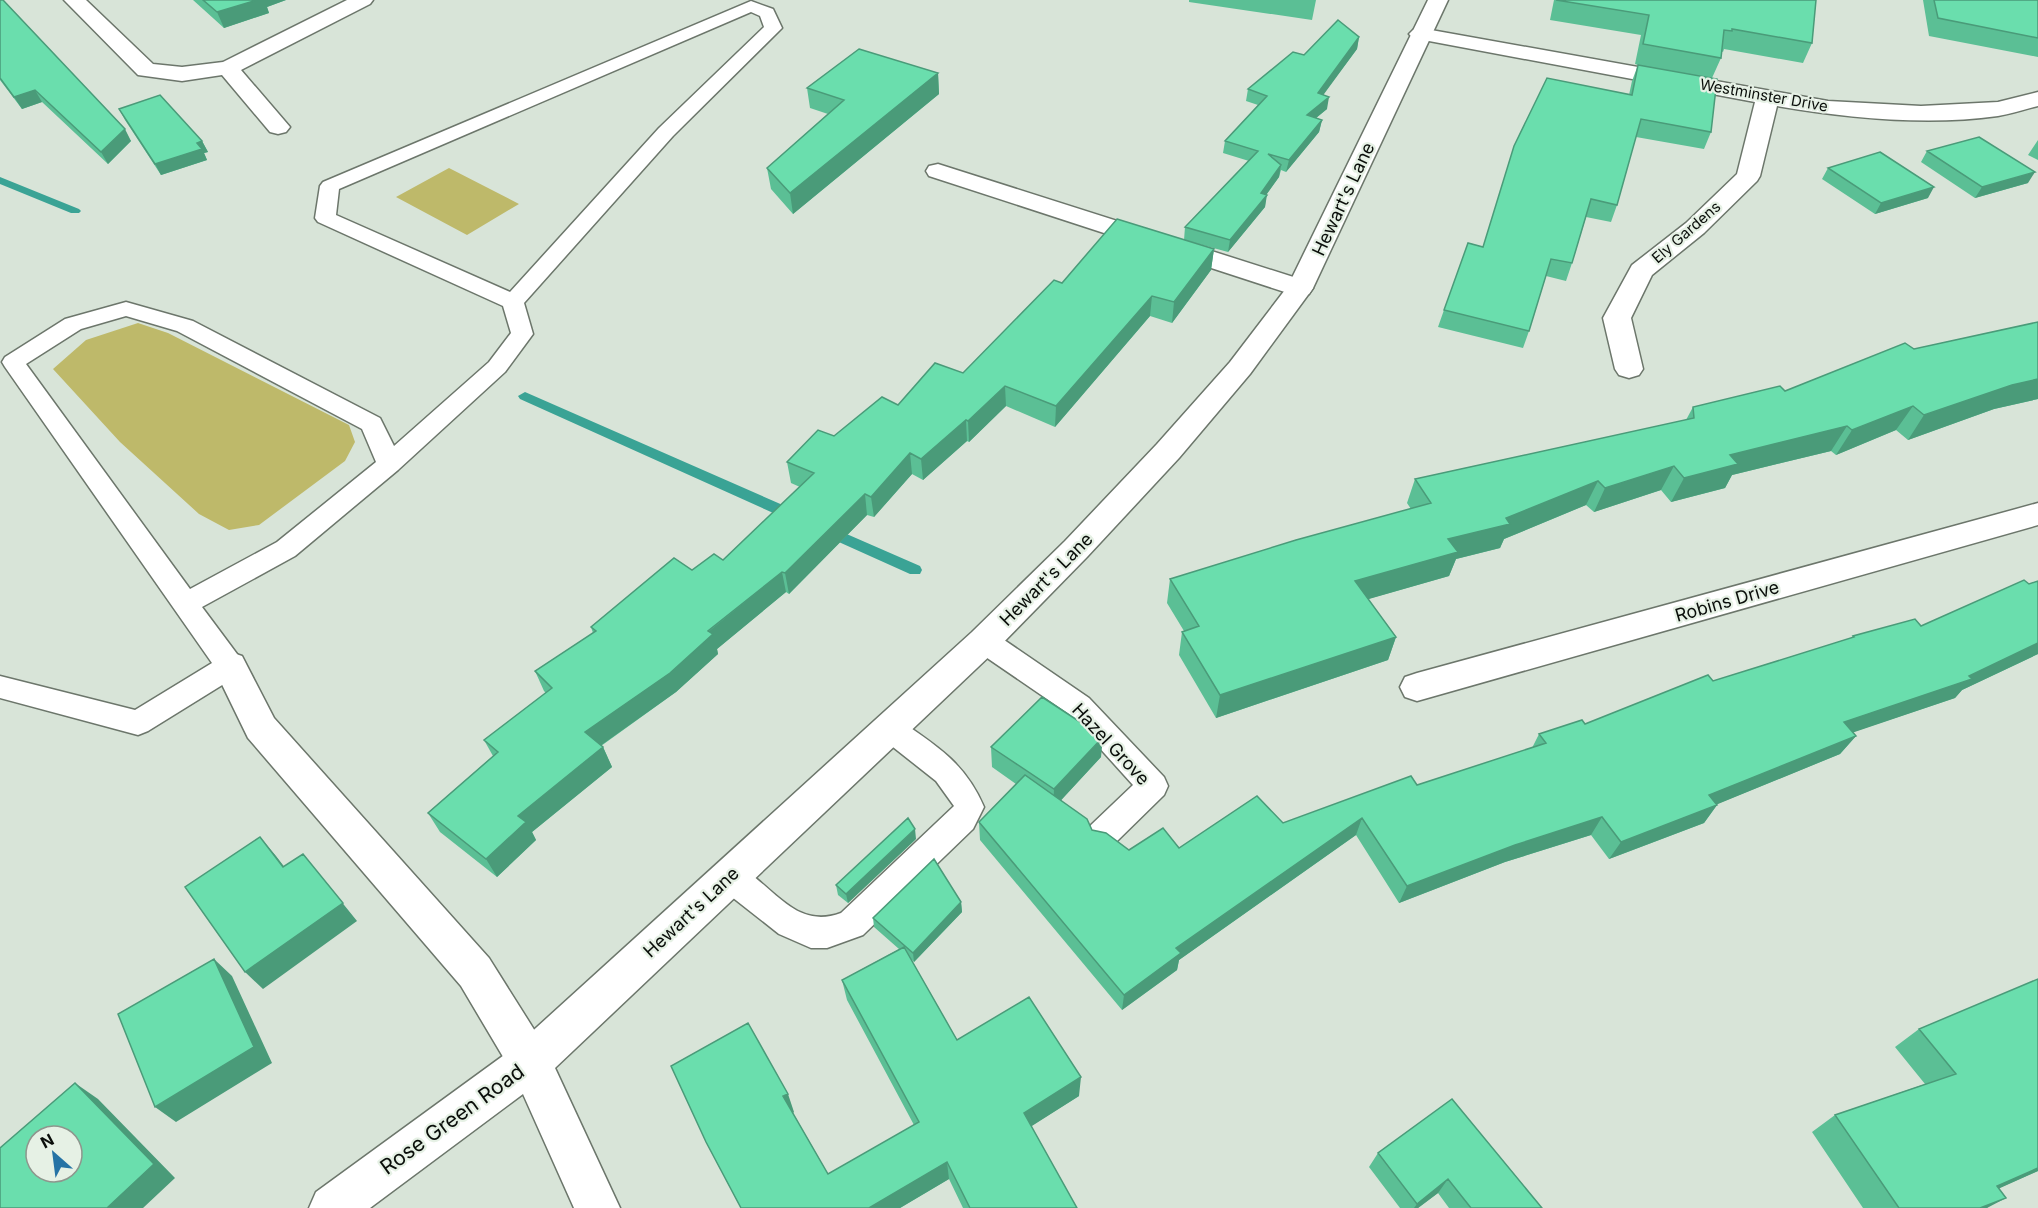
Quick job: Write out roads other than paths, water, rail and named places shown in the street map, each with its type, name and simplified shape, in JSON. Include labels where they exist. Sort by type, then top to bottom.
[{"type":"street","points":[[74,0],[146,70],[182,74],[228,68],[363,0]]},
{"type":"street","name":"Hewart's Lane","points":[[530,1062],[984,641],[1076,549],[1168,451],[1240,368],[1300,288],[1438,0]]},
{"type":"street","name":"Westminster Drive","points":[[1420,34],[1828,108],[1921,113],[1998,108],[2038,99]]},
{"type":"street","points":[[228,68],[278,127]]},
{"type":"street","name":"Ely Gardens","points":[[1629,369],[1617,318],[1641,271],[1695,228],[1748,176],[1768,96]]},
{"type":"street","points":[[938,171],[1300,288]]},
{"type":"street","name":"Robins Drive","points":[[1417,687],[2038,514]]},
{"type":"street","points":[[230,666],[261,728],[475,972],[530,1062]]},
{"type":"street","name":"Rose Green Road","points":[[332,1208],[530,1062],[597,1208]]},
{"type":"lane","points":[[760,3],[773,28],[666,132],[513,302],[325,218],[330,186],[760,3]]},
{"type":"lane","points":[[186,603],[286,549],[389,464],[497,367],[522,334],[513,302]]},
{"type":"lane","points":[[0,687],[138,723],[230,666],[13,362],[73,324],[126,309],[185,326],[372,424],[389,464]]},
{"type":"lane","name":"Hazel Grove","points":[[984,641],[1079,706],[1153,786],[1102,835]]},
{"type":"lane","points":[[729,876],[795,927],[813,933],[832,932],[852,924],[962,820],[969,807],[964,793],[954,781],[931,759],[889,728]]},
{"type":"waterway","points":[[0,180],[75,211]]},
{"type":"waterway","points":[[525,396],[796,517]]},
{"type":"waterway","points":[[826,530],[915,570]]}]
